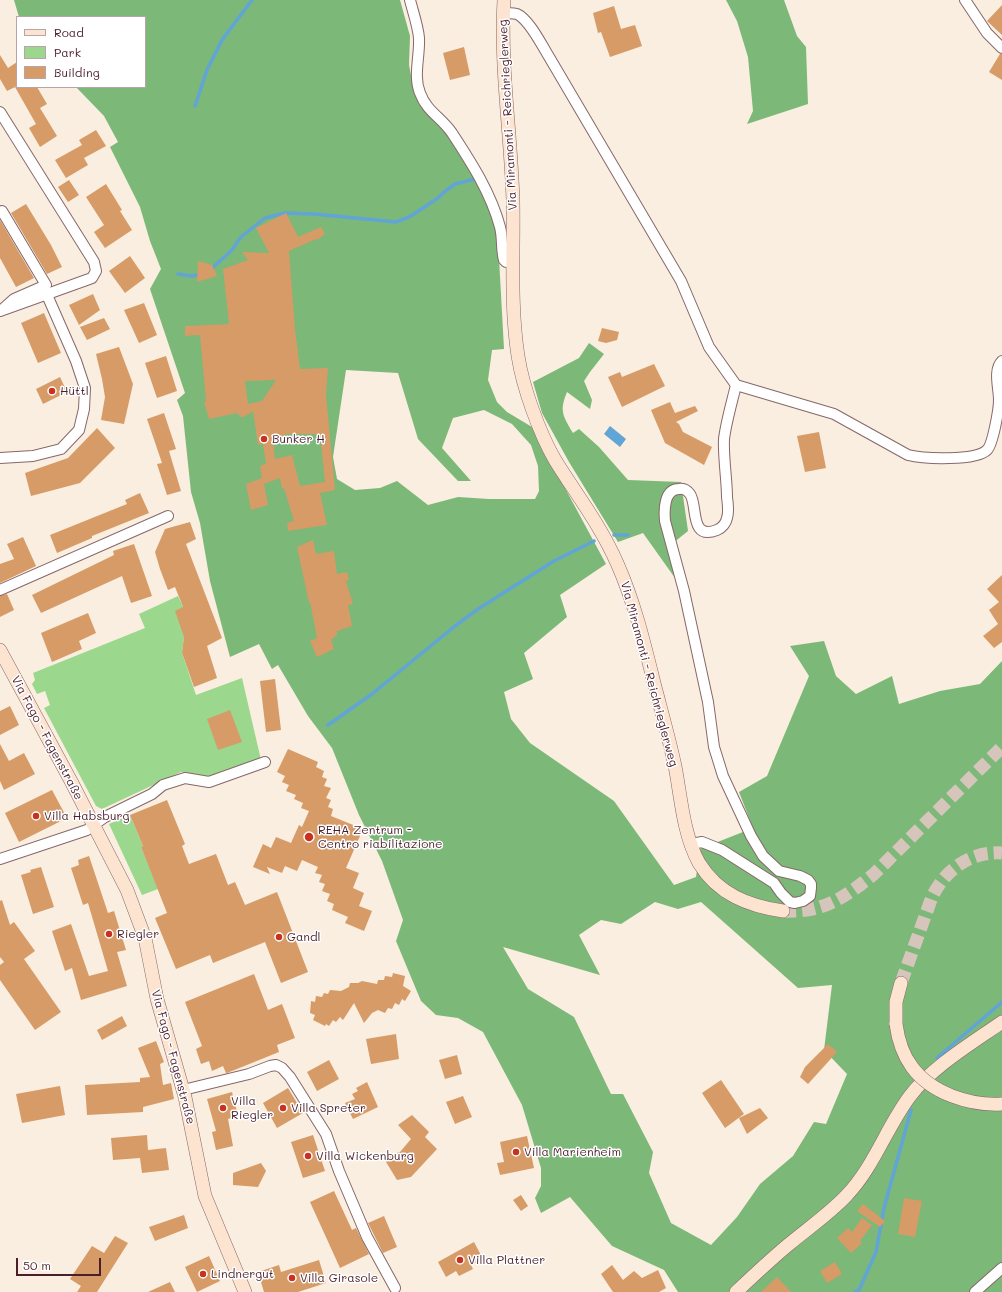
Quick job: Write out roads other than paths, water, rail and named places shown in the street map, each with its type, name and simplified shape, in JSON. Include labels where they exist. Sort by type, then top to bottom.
[{"type":"main road","points":[[504,0],[504,14]]},
{"type":"main road","name":"Via Miramonti - Reichrieglerweg","points":[[504,14],[505,72],[513,202],[513,307],[518,357],[524,384],[543,434],[554,457],[601,530],[617,562],[626,585],[638,623],[672,757],[686,828],[694,853],[705,871],[728,893],[753,905],[783,911]]},
{"type":"main road","name":"Via Fago - Fagenstraße","points":[[0,650],[72,783],[127,890],[145,938],[156,999],[183,1090],[205,1196],[245,1292]]},
{"type":"main road","points":[[901,983],[896,1002],[897,1032],[905,1056],[917,1073],[929,1083],[950,1095],[979,1103],[1002,1104]]},
{"type":"main road","points":[[736,1292],[770,1260],[835,1207],[846,1196],[867,1170],[910,1095],[933,1071],[1002,1022]]},
{"type":"street","points":[[410,0],[419,38],[417,80],[419,91],[427,107],[450,131],[479,176],[500,226],[504,260],[506,262],[512,262]]},
{"type":"street","points":[[964,0],[987,33],[1002,48]]},
{"type":"street","name":"Via Miramonti - Reichrieglerweg","points":[[504,14],[512,13],[521,16],[530,26],[681,281],[709,347],[736,385]]},
{"type":"street","points":[[0,112],[94,262],[96,271],[92,278],[0,311]]},
{"type":"street","points":[[0,311],[14,298],[46,285],[2,212]]},
{"type":"street","points":[[0,458],[32,456],[61,449],[79,430],[84,410],[85,388],[76,361],[47,295]]},
{"type":"street","points":[[691,844],[702,842],[713,845],[774,883],[790,902],[795,903],[803,901],[810,896],[810,884],[805,877],[779,871],[763,856],[751,836],[721,769],[714,747],[708,702],[700,660],[684,591],[665,521],[666,500],[673,490],[678,488],[688,491],[691,495],[696,522],[702,529],[707,531],[717,530],[727,520],[728,507],[724,439],[736,385],[834,414],[908,455],[921,458],[960,458],[983,453],[990,445],[999,400],[998,368],[1002,361]]},
{"type":"street","points":[[0,590],[168,516]]},
{"type":"street","points":[[0,859],[80,832],[93,826],[105,817],[152,794],[163,785],[185,778],[209,782],[265,762]]},
{"type":"street","points":[[183,1090],[249,1074],[270,1066],[282,1068],[290,1077],[326,1134],[338,1171],[367,1237],[395,1288]]},
{"type":"street","points":[[975,1292],[1002,1268]]},
{"type":"water","points":[[610,426],[626,439],[620,447],[604,434]]},
{"type":"waterway","points":[[195,106],[207,70],[222,40],[252,0]]},
{"type":"waterway","points":[[210,270],[232,250],[241,237],[265,218],[285,213],[314,214],[396,222],[409,217],[420,210],[455,184],[475,179]]},
{"type":"waterway","points":[[178,274],[192,276],[201,274]]},
{"type":"waterway","points":[[614,535],[628,535]]},
{"type":"waterway","points":[[328,725],[372,694],[478,609],[554,561],[594,541]]},
{"type":"waterway","points":[[937,1058],[1002,1002]]},
{"type":"waterway","points":[[855,1292],[859,1290],[876,1252],[884,1208],[911,1110]]},
{"type":"tunnel","points":[[783,911],[797,911],[821,906],[843,897],[863,883],[874,874],[1002,747]]},
{"type":"tunnel","points":[[901,983],[937,887],[951,871],[969,859],[979,855],[1002,853]]},
{"type":"place","name":"Hüttl","points":[[52,391]]},
{"type":"place","name":"Bunker H","points":[[264,439]]},
{"type":"place","name":"Villa Habsburg","points":[[36,816]]},
{"type":"place","name":"REHA Zentrum - Centro riabilitazione","points":[[309,837]]},
{"type":"place","name":"Riegler","points":[[109,934]]},
{"type":"place","name":"Gandl","points":[[279,937]]},
{"type":"place","name":"Villa Riegler","points":[[223,1108]]},
{"type":"place","name":"Villa Spreter","points":[[283,1108]]},
{"type":"place","name":"Villa Marienheim","points":[[516,1152]]},
{"type":"place","name":"Villa Wickenburg","points":[[308,1156]]},
{"type":"place","name":"Villa Plattner","points":[[460,1260]]},
{"type":"place","name":"Lindnergut","points":[[203,1274]]},
{"type":"place","name":"Villa Girasole","points":[[292,1278]]}]
